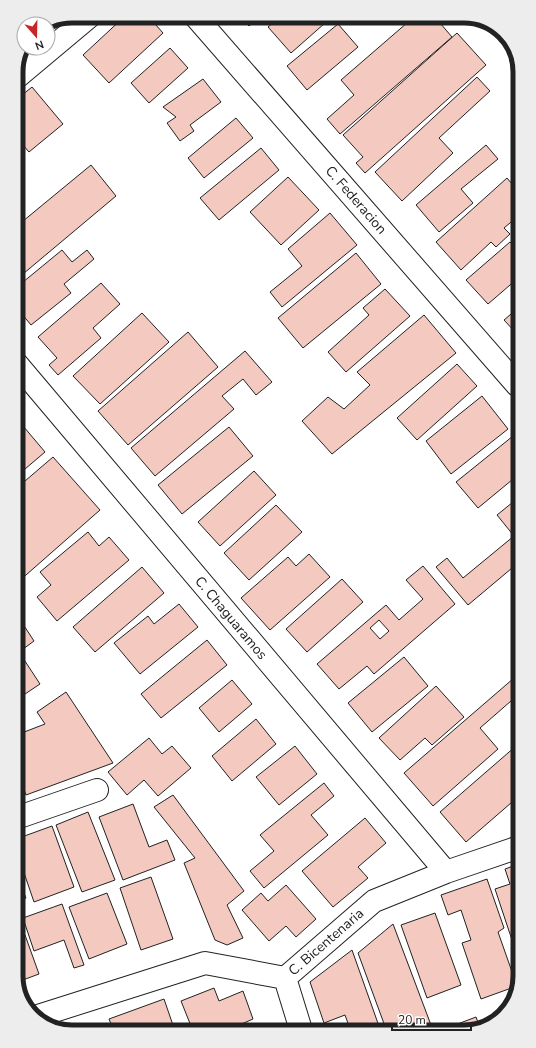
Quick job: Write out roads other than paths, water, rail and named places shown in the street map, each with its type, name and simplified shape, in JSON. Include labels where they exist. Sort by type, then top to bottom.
[{"type":"street","points":[[23,72],[82,23]]},
{"type":"street","name":"C. Federacion","points":[[201,23],[513,380]]},
{"type":"street","name":"C. Chaguaramos","points":[[23,371],[446,872]]},
{"type":"street","points":[[23,816],[97,790]]},
{"type":"street","name":"C. Bicentenaria","points":[[41,1014],[204,963],[284,978],[374,901],[446,872],[513,849]]},
{"type":"street","points":[[284,978],[299,1025]]}]
